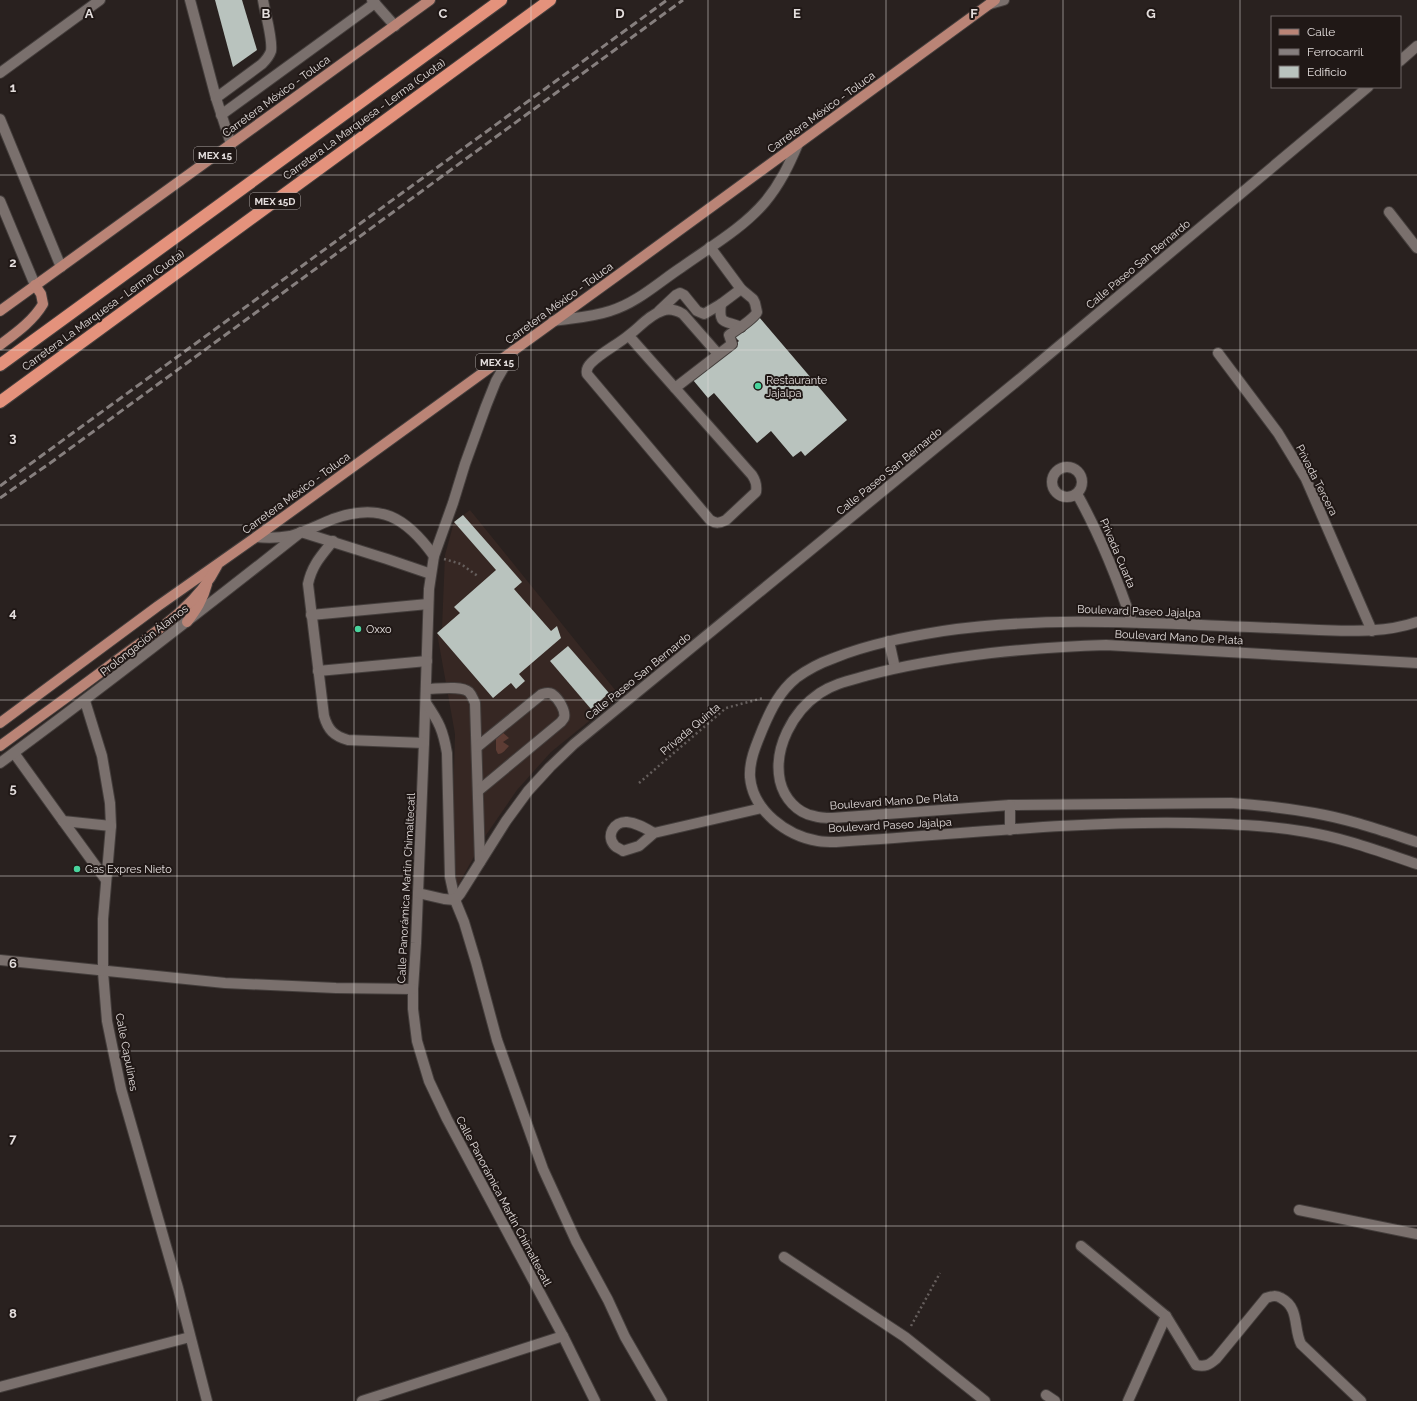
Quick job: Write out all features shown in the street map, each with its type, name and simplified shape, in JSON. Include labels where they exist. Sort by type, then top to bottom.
[{"type":"highway","name":"Carretera La Marquesa - Lerma (Cuota)","points":[[0,365],[501,0]]},
{"type":"highway","name":"Carretera La Marquesa - Lerma (Cuota)","points":[[0,402],[550,0]]},
{"type":"main road","name":"Carretera México - Toluca","points":[[0,311],[395,26],[419,4],[430,0]]},
{"type":"main road","name":"Carretera México - Toluca","points":[[0,723],[158,606],[256,537],[992,2]]},
{"type":"main road","points":[[0,344],[20,330],[38,313],[43,304],[41,294],[35,285]]},
{"type":"main road","points":[[0,746],[161,628],[192,600],[208,581],[218,564]]},
{"type":"main road","points":[[187,622],[200,605],[208,581]]},
{"type":"street","points":[[0,73],[100,0]]},
{"type":"street","points":[[190,0],[216,98],[231,144]]},
{"type":"street","points":[[216,98],[268,58],[271,51],[271,42],[263,0]]},
{"type":"street","points":[[992,2],[1004,0]]},
{"type":"street","points":[[221,115],[373,1],[395,26]]},
{"type":"street","points":[[1401,60],[1417,46]]},
{"type":"street","name":"Calle Paseo San Bernardo","points":[[455,900],[528,790],[574,744],[1022,377],[1367,88]]},
{"type":"street","points":[[1,123],[61,267]]},
{"type":"street","points":[[553,321],[596,314],[622,306],[634,300],[710,247],[750,218],[765,202],[778,185],[788,168],[798,144]]},
{"type":"street","points":[[0,201],[35,285]]},
{"type":"street","points":[[1389,212],[1417,248]]},
{"type":"street","points":[[675,388],[732,344],[729,335],[755,316],[757,312],[756,303],[741,289],[710,247]]},
{"type":"street","points":[[629,336],[755,479],[757,487],[756,492],[726,520],[720,523],[715,523],[710,520],[587,374],[586,370],[591,363],[629,336],[676,295],[684,295],[697,311],[704,314],[721,304],[741,289]]},
{"type":"street","points":[[721,304],[719,314],[722,319],[726,322],[741,327]]},
{"type":"street","points":[[656,314],[662,310],[668,309],[678,311],[718,354]]},
{"type":"street","name":"Calle Panorámica Martin Chimaltecatl","points":[[514,349],[496,381],[481,418],[434,556],[431,574],[428,604],[426,703],[413,1009],[417,1041],[429,1081],[563,1336],[595,1401]]},
{"type":"street","name":"Privada Tercera","points":[[1218,353],[1278,432],[1293,455],[1317,502],[1372,631]]},
{"type":"street","name":"Privada Cuarta","points":[[1077,494],[1111,564],[1132,622]]},
{"type":"street","name":"Prolongación Álamos","points":[[256,537],[279,537],[301,532],[346,515],[360,512],[383,514],[395,518],[410,528],[422,540],[434,556]]},
{"type":"street","points":[[301,532],[333,541],[431,574]]},
{"type":"street","name":"Prolongación Álamos","points":[[0,763],[85,701],[301,532]]},
{"type":"street","points":[[333,541],[314,564],[308,584],[324,716],[328,727],[340,738],[348,740],[424,743]]},
{"type":"street","points":[[311,615],[428,604]]},
{"type":"street","name":"Boulevard Paseo Jajalpa","points":[[1417,622],[1394,629],[1372,631],[1132,622],[1025,622],[976,626],[888,641],[836,657],[811,667],[795,679],[781,693],[771,708],[756,744],[751,762],[750,778],[754,794],[762,808],[772,818],[786,828],[802,836],[818,841],[850,841],[1111,824],[1241,824],[1308,832],[1342,840],[1417,864]]},
{"type":"street","points":[[888,641],[895,668]]},
{"type":"street","name":"Boulevard Mano De Plata","points":[[1417,664],[1106,645],[1032,649],[959,657],[895,668],[839,683],[821,692],[805,705],[792,721],[785,736],[778,772],[782,788],[789,800],[799,810],[813,816],[832,818],[1010,805],[1256,804],[1314,813],[1349,821],[1417,842]]},
{"type":"street","points":[[318,671],[427,661]]},
{"type":"street","points":[[426,689],[464,689],[473,696],[475,703],[477,747],[480,862]]},
{"type":"street","points":[[477,747],[542,694],[552,694],[564,710],[564,718],[561,722],[478,791]]},
{"type":"street","name":"Calle Capulines","points":[[85,701],[102,756],[110,803],[111,826],[103,919],[103,972],[107,1021],[121,1089],[171,1265],[207,1401]]},
{"type":"street","points":[[426,703],[437,719],[444,734],[447,753],[450,877],[455,900],[464,922],[497,1040],[543,1169],[576,1241],[605,1295],[625,1337],[662,1401]]},
{"type":"street","points":[[14,753],[106,880]]},
{"type":"street","points":[[1010,805],[1010,830]]},
{"type":"street","points":[[654,833],[762,808]]},
{"type":"street","points":[[63,821],[111,826]]},
{"type":"street","points":[[418,893],[444,900],[455,900]]},
{"type":"street","points":[[0,960],[103,972],[225,983],[413,990]]},
{"type":"street","points":[[1299,1210],[1417,1234]]},
{"type":"street","points":[[1081,1246],[1166,1316],[1196,1365],[1209,1365],[1216,1359],[1266,1298],[1278,1296],[1292,1307],[1297,1336],[1301,1344],[1361,1401]]},
{"type":"street","points":[[784,1256],[905,1337],[985,1401]]},
{"type":"street","points":[[1128,1401],[1166,1316]]},
{"type":"street","points":[[362,1401],[563,1336]]},
{"type":"street","points":[[0,1387],[190,1337]]},
{"type":"street","points":[[1046,1395],[1055,1401]]},
{"type":"path","points":[[434,556],[461,564],[479,577]]},
{"type":"path","name":"Privada Quinta","points":[[639,783],[726,708],[781,693]]},
{"type":"path","points":[[905,1337],[940,1273]]},
{"type":"shaded area","points":[[470,510],[620,696],[551,752],[517,790],[486,835],[456,889],[453,806],[455,734],[437,633],[442,628],[445,555],[454,522]]},
{"type":"shaded area","points":[[501,731],[509,738],[503,742],[509,746],[503,752],[498,754],[496,750],[496,736]]},
{"type":"building","points":[[215,0],[242,0],[257,50],[233,67]]},
{"type":"building","name":"Restaurante Jajalpa","points":[[759,317],[847,420],[805,456],[801,451],[793,457],[771,431],[757,443],[714,393],[708,398],[693,380],[739,341],[735,337]]},
{"type":"building","points":[[463,515],[522,582],[514,589],[551,631],[557,626],[561,638],[519,674],[525,681],[516,689],[511,683],[493,698],[437,633],[460,613],[454,607],[496,570],[454,522]]},
{"type":"building","points":[[568,646],[609,693],[591,709],[550,661]]},
{"type":"railway","points":[[0,486],[667,0]]},
{"type":"railway","points":[[0,498],[53,461],[683,0]]},
{"type":"place","name":"Restaurante Jajalpa","points":[[758,386]]},
{"type":"place","name":"Oxxo","points":[[358,629]]},
{"type":"place","name":"Gas Expres Nieto","points":[[77,869]]}]
